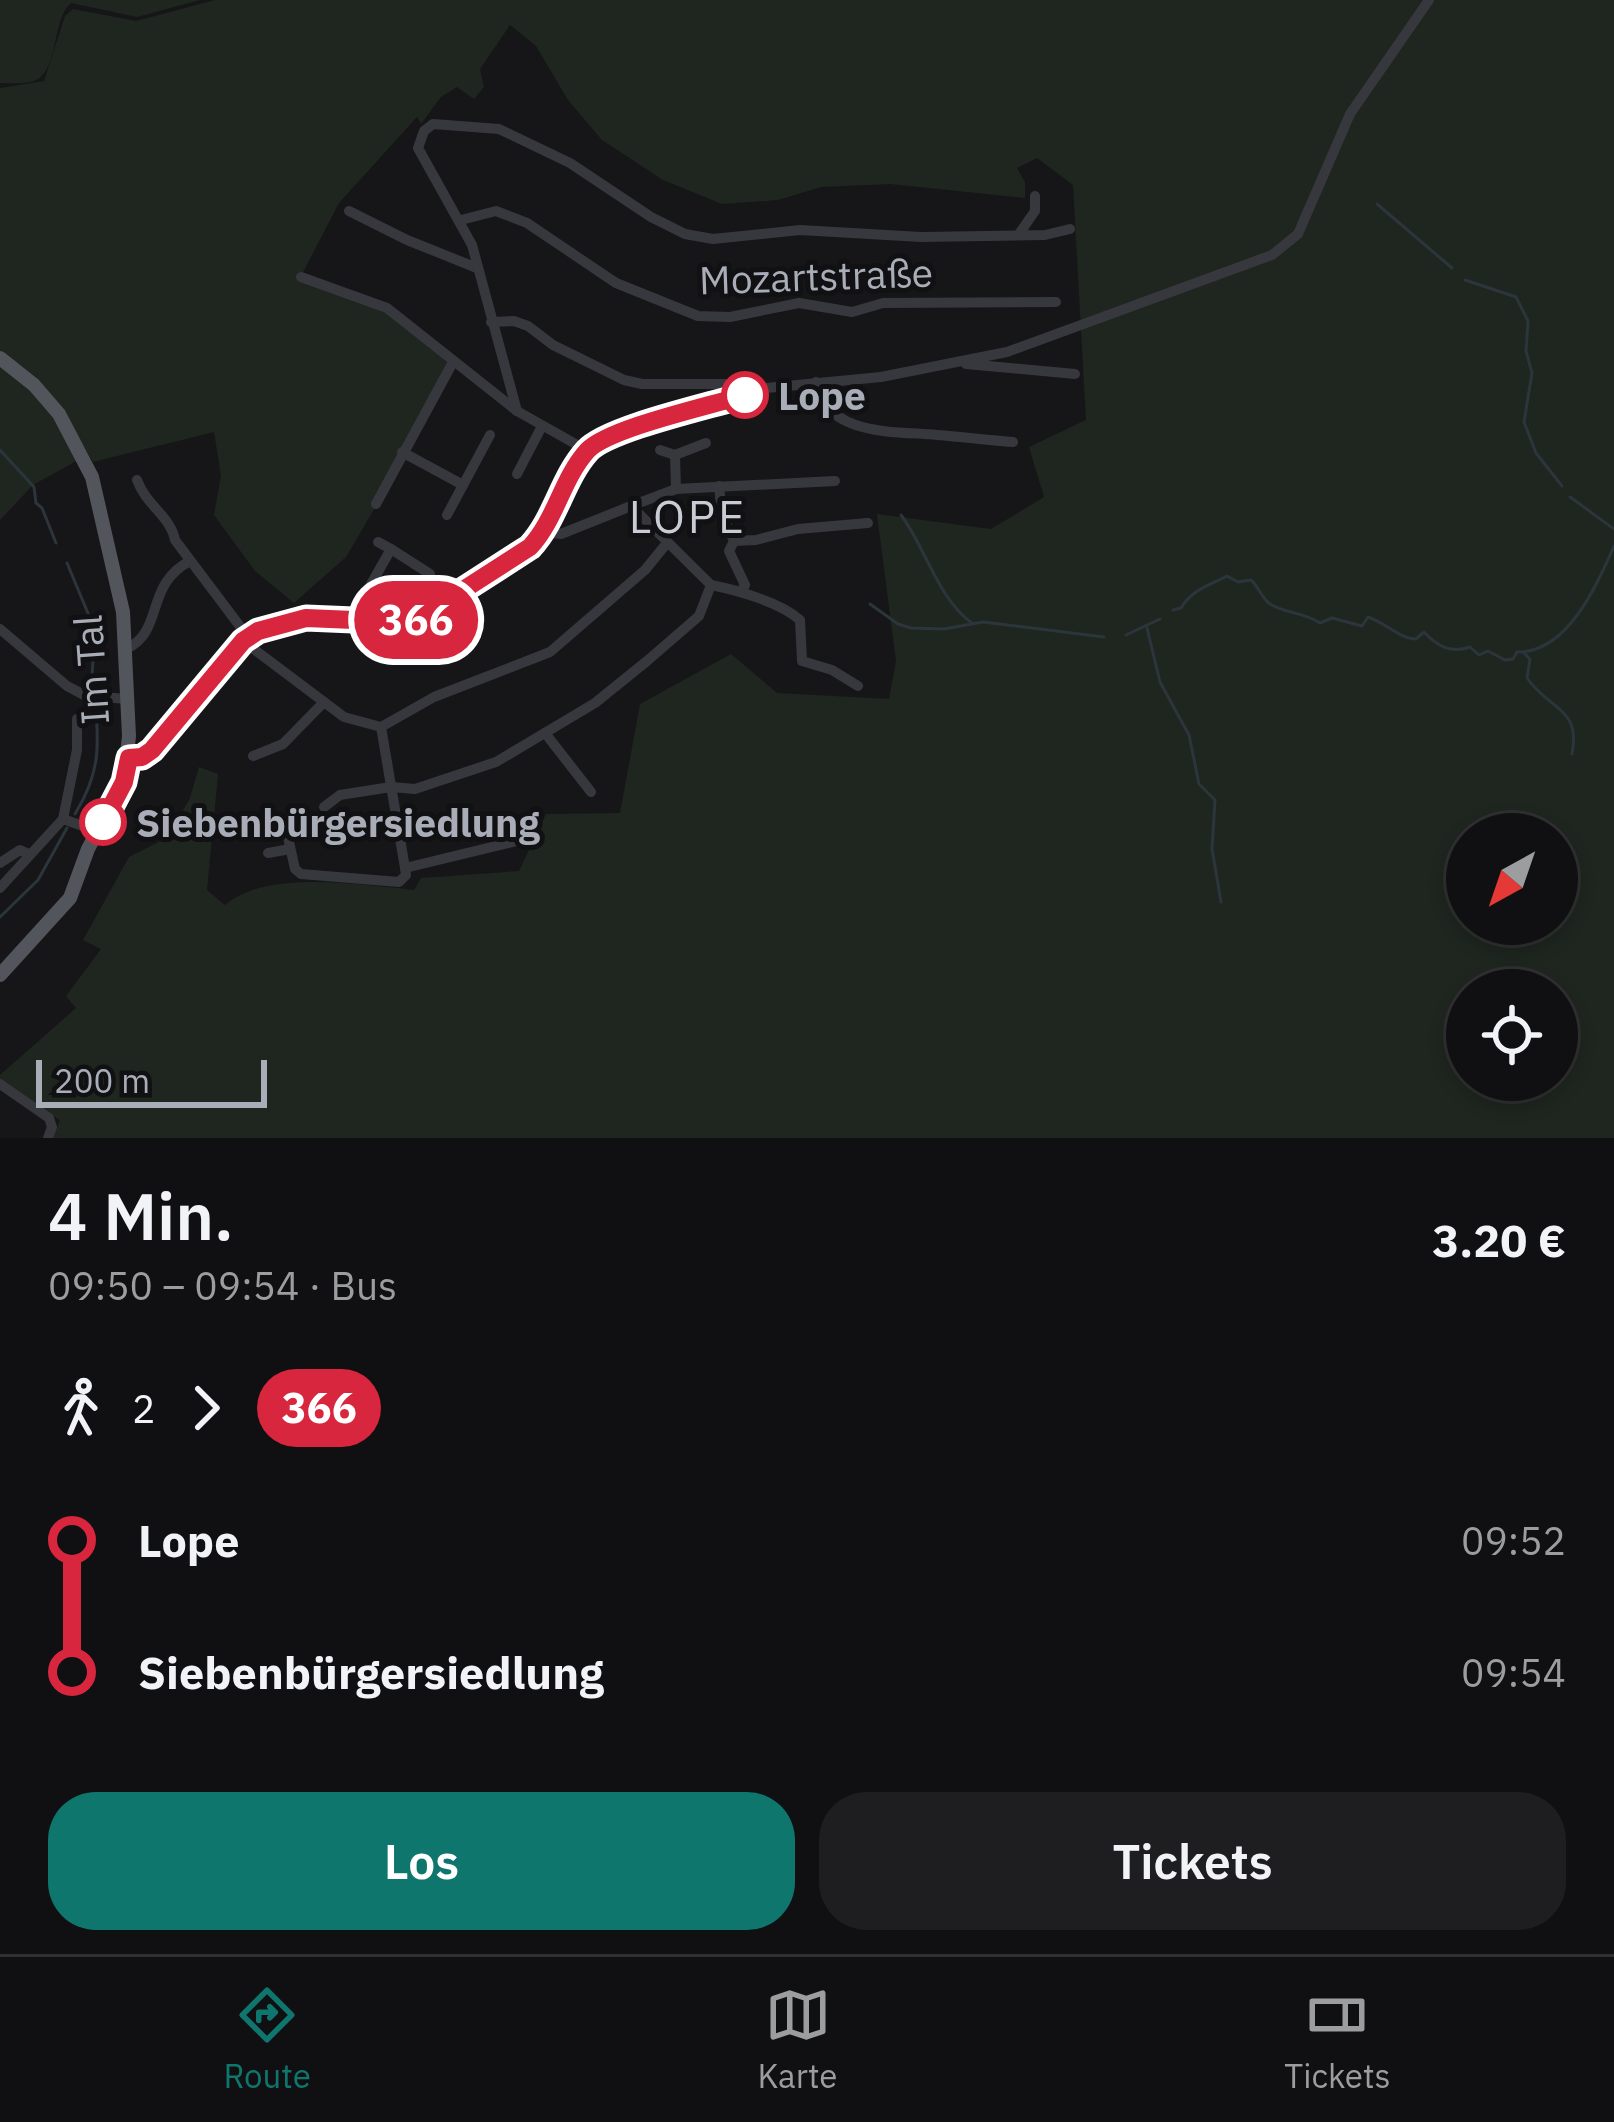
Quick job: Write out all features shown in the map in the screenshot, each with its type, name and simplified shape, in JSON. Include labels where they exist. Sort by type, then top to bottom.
[{"type":"main road","name":"Im Tal","points":[[0,358],[34,385],[84,456],[119,593],[129,758],[124,782],[70,898],[0,975]]},
{"type":"street","points":[[129,758],[152,750],[246,639],[289,620],[418,619],[530,547],[544,532],[588,451],[615,434],[766,388],[881,377],[1054,338],[1289,244],[1298,234],[1350,114],[1429,0]]},
{"type":"street","points":[[517,411],[461,220],[418,148],[424,131],[433,124],[499,129],[570,163],[685,234],[713,239],[800,230],[921,237],[1045,235],[1070,229]]},
{"type":"street","points":[[1019,234],[1035,212],[1035,196]]},
{"type":"street","points":[[349,211],[478,268]]},
{"type":"street","name":"Mozartstraße","points":[[461,220],[496,211],[527,223],[616,283],[698,316],[730,317],[799,303],[852,312],[884,303],[1056,302]]},
{"type":"street","points":[[301,278],[387,308],[517,411],[588,451]]},
{"type":"street","points":[[491,322],[528,326],[553,345],[642,385],[730,383]]},
{"type":"street","points":[[376,504],[453,362]]},
{"type":"street","points":[[963,362],[970,367],[1075,374]]},
{"type":"street","points":[[816,382],[818,393],[847,422],[871,430],[1013,442]]},
{"type":"street","points":[[517,474],[542,426]]},
{"type":"street","points":[[447,514],[490,435]]},
{"type":"street","points":[[660,450],[675,455],[706,443]]},
{"type":"street","points":[[402,452],[463,485]]},
{"type":"street","points":[[675,455],[676,489]]},
{"type":"street","points":[[137,480],[142,494],[171,525],[175,540],[196,563],[246,639],[344,717],[381,727],[434,697],[550,652],[645,570],[667,543]]},
{"type":"street","points":[[544,532],[561,534],[676,489],[835,481]]},
{"type":"street","points":[[719,485],[722,514],[734,542]]},
{"type":"street","points":[[632,506],[711,584],[791,612],[800,620],[802,661],[832,670],[858,686]]},
{"type":"street","points":[[734,542],[797,529],[868,523]]},
{"type":"street","points":[[378,542],[430,574]]},
{"type":"street","points":[[734,542],[729,551],[745,585],[741,591]]},
{"type":"street","points":[[360,621],[362,600],[391,549]]},
{"type":"street","points":[[126,650],[140,643],[157,611],[155,597],[161,586],[190,561]]},
{"type":"street","points":[[324,807],[340,795],[392,787],[415,789],[496,762],[595,703],[699,616],[711,584]]},
{"type":"street","points":[[0,629],[67,686],[86,696],[128,699]]},
{"type":"street","points":[[253,756],[283,744],[324,702]]},
{"type":"street","points":[[0,888],[63,819],[77,750],[77,719]]},
{"type":"street","points":[[284,819],[296,869],[308,876],[399,883],[406,875],[381,727]]},
{"type":"street","points":[[545,733],[591,792]]},
{"type":"street","points":[[261,819],[284,819],[302,811]]},
{"type":"street","points":[[63,819],[98,831]]},
{"type":"street","points":[[405,868],[525,839]]},
{"type":"street","points":[[268,854],[290,849]]},
{"type":"street","points":[[0,863],[20,850],[29,854]]},
{"type":"street","points":[[0,1084],[49,1118],[48,1138]]},
{"type":"shaded area","points":[[0,0],[200,0],[137,17],[71,3],[40,77],[31,82],[0,83]]},
{"type":"shaded area","points":[[215,0],[1614,0],[1614,1138],[53,1138],[60,1120],[21,1098],[0,1075],[76,1008],[66,996],[101,949],[83,940],[129,857],[168,837],[190,798],[199,767],[218,774],[207,890],[225,905],[243,894],[289,883],[414,890],[421,878],[519,871],[546,814],[620,813],[640,704],[731,654],[777,693],[889,699],[896,661],[877,514],[991,529],[1044,497],[1029,447],[1086,420],[1073,185],[1037,158],[1017,168],[1025,182],[1025,198],[890,184],[821,187],[778,200],[722,204],[663,180],[602,140],[568,100],[536,46],[510,25],[480,69],[484,87],[474,99],[457,87],[441,97],[421,124],[417,117],[339,203],[300,278],[386,309],[447,362],[346,557],[294,603],[255,571],[214,515],[221,476],[214,432],[93,462],[63,411],[0,352],[0,88],[44,81],[65,16],[73,9],[136,21]]},
{"type":"shaded area","points":[[0,363],[50,409],[80,459],[33,485],[0,520]]},
{"type":"waterway","points":[[1377,204],[1452,268]]},
{"type":"waterway","points":[[1465,280],[1516,297],[1528,321],[1526,351],[1532,373],[1524,422],[1536,453],[1562,486]]},
{"type":"waterway","points":[[0,450],[34,487],[36,503],[56,543]]},
{"type":"waterway","points":[[1570,497],[1614,529]]},
{"type":"waterway","points":[[901,515],[950,601],[973,624]]},
{"type":"waterway","points":[[1173,610],[1227,576],[1238,582],[1251,580],[1270,604],[1320,623],[1332,618],[1362,626],[1368,617],[1410,638],[1424,632],[1445,647],[1470,647],[1479,655],[1488,651],[1513,659],[1517,652],[1551,642],[1565,630],[1589,598],[1614,546]]},
{"type":"waterway","points":[[67,563],[95,630],[92,676]]},
{"type":"waterway","points":[[870,604],[911,628],[944,629],[983,622],[1104,637]]},
{"type":"waterway","points":[[1126,635],[1160,619]]},
{"type":"waterway","points":[[1147,628],[1160,682],[1189,735],[1199,784],[1215,800],[1212,849],[1221,902]]},
{"type":"waterway","points":[[1525,654],[1530,659],[1527,678],[1568,718],[1574,739],[1572,754]]},
{"type":"waterway","points":[[75,814],[96,761],[95,703]]},
{"type":"waterway","points":[[0,917],[38,880],[67,828]]},
{"type":"bus line","name":"366","points":[[103,822],[124,782],[129,758],[152,750],[248,637],[289,620],[401,622],[429,614],[530,547],[544,532],[579,462],[598,442],[745,395]]},
{"type":"place","name":"Lope","points":[[745,395]]},
{"type":"place","name":"Siebenbürgersiedlung","points":[[103,822]]},
{"type":"district","name":"LOPE","points":[[688,516]]}]
